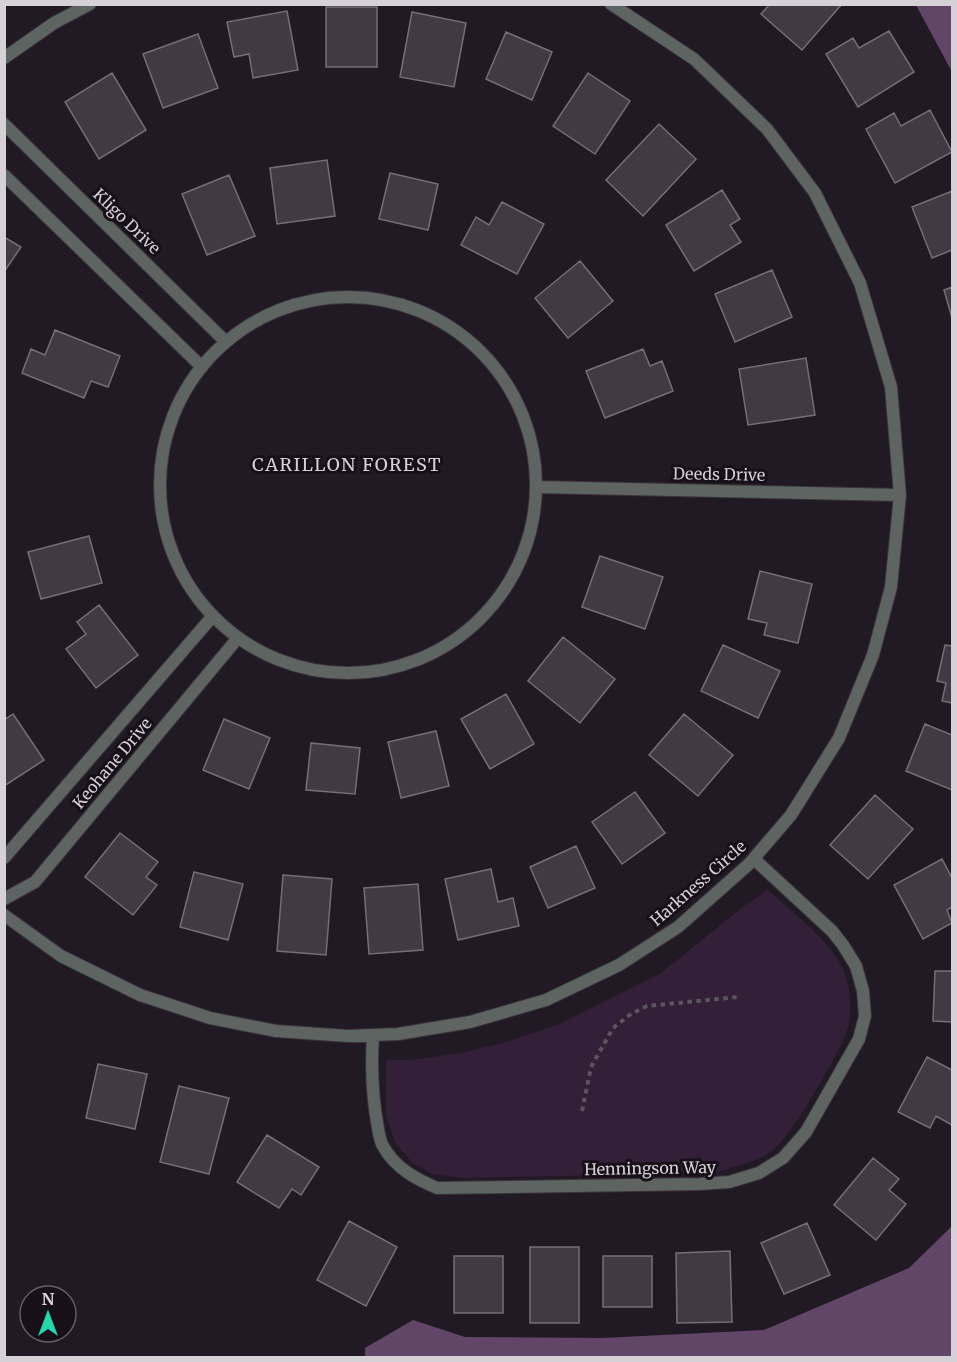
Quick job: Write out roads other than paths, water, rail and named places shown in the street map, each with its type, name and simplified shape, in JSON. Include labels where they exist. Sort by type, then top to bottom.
[{"type":"street","points":[[4,58],[54,23],[90,4]]},
{"type":"street","name":"Harkness Circle","points":[[4,915],[71,961],[140,996],[200,1015],[276,1031],[348,1036],[398,1034],[470,1022],[546,1000],[619,965],[678,927],[754,859],[791,815],[839,738],[873,655],[891,587],[900,495],[891,387],[860,283],[815,193],[767,129],[694,59],[611,4]]},
{"type":"street","name":"Kligo Drive","points":[[4,124],[226,342]]},
{"type":"street","points":[[4,175],[202,367]]},
{"type":"street","points":[[364,297],[417,309],[451,327],[485,354],[515,395],[534,444],[538,487],[533,516],[514,571],[500,593],[462,631],[437,649],[389,670],[348,675],[291,666],[237,639],[212,617],[178,568],[161,513],[162,451],[182,397],[202,367],[226,342],[266,316],[314,300],[364,297]]},
{"type":"street","name":"Deeds Drive","points":[[538,487],[900,495]]},
{"type":"street","name":"Keohane Drive","points":[[4,858],[212,617]]},
{"type":"street","name":"Keohane Drive","points":[[4,899],[35,882],[237,639]]},
{"type":"street","name":"Henningson Way","points":[[373,1035],[374,1108],[382,1145],[396,1164],[414,1178],[437,1188],[700,1184],[729,1182],[759,1173],[783,1158],[806,1132],[859,1039],[865,1016],[863,991],[856,966],[843,945],[832,931],[754,859]]},
{"type":"district","name":"CARILLON FOREST","points":[[347,464]]}]
